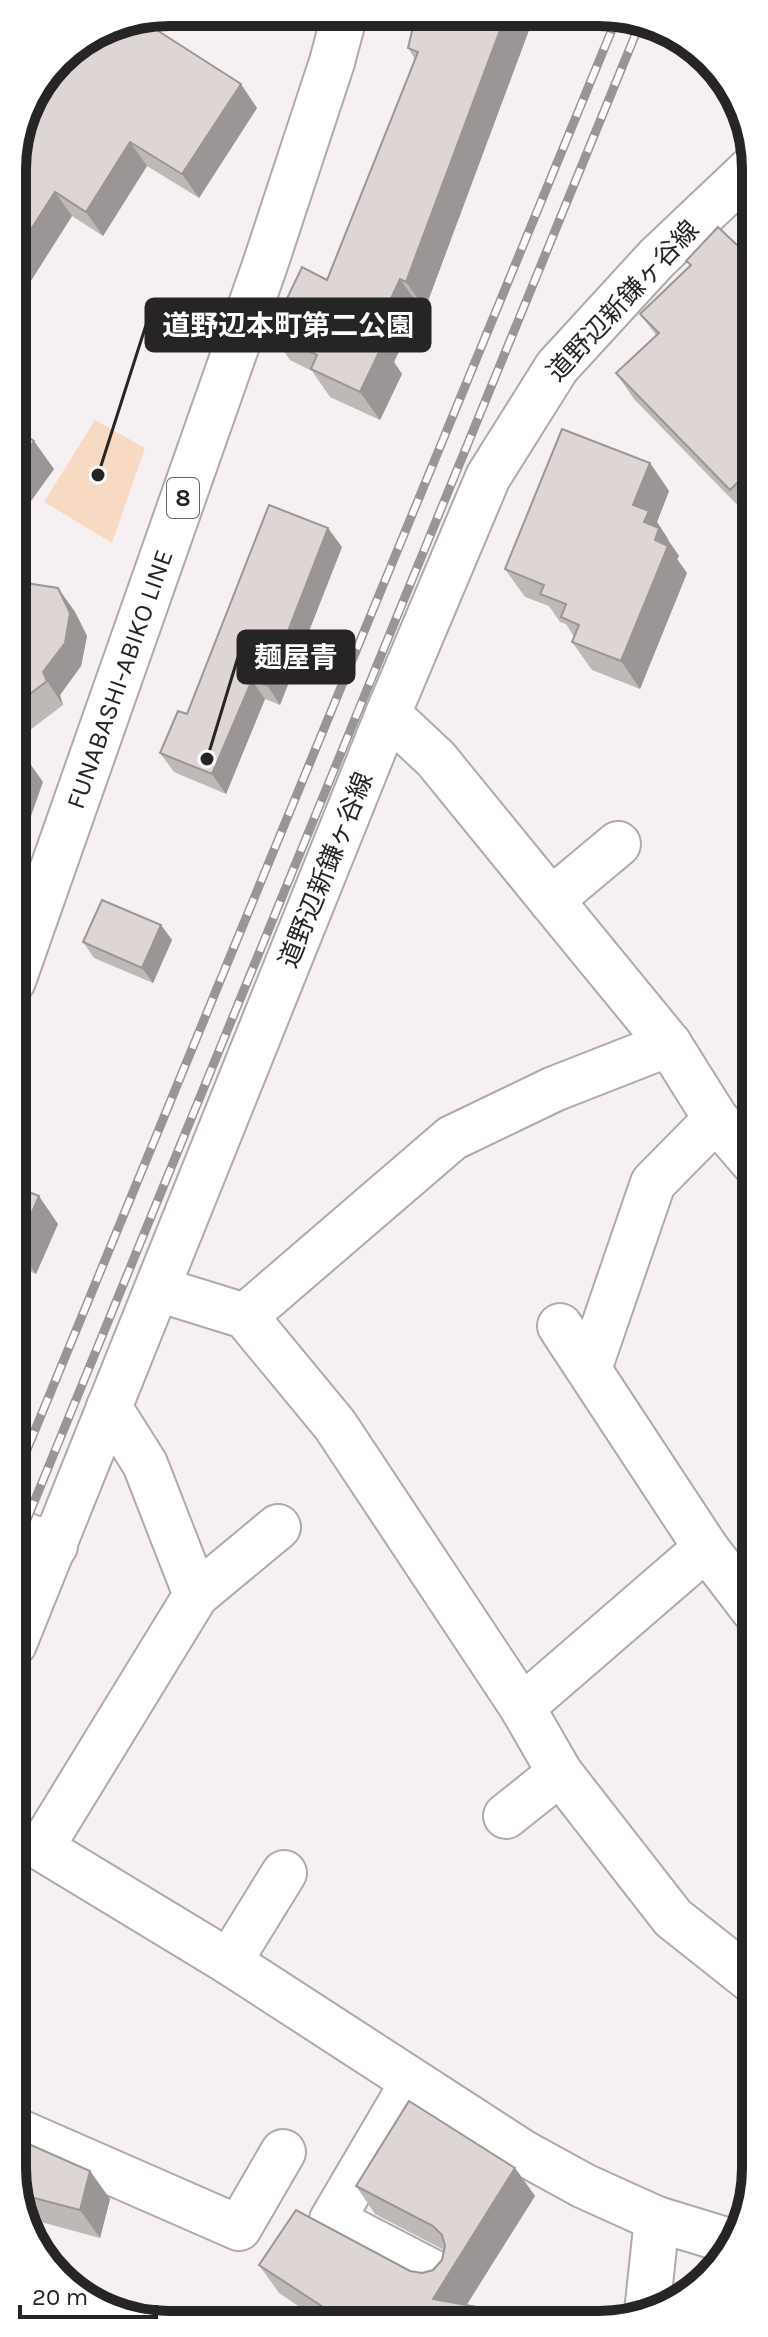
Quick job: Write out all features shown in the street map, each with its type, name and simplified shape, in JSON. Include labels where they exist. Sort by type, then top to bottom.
[{"type":"street","name":"FUNABASHI-ABIKO LINE","points":[[26,944],[254,295],[342,26]]},
{"type":"street","name":"道野辺新鎌ヶ谷線","points":[[26,1615],[388,714],[488,477],[557,367],[657,258],[742,177]]},
{"type":"street","points":[[388,714],[436,759],[669,1044],[716,1119],[742,1149]]},
{"type":"street","points":[[551,900],[618,844]]},
{"type":"street","points":[[245,1316],[452,1138],[554,1089],[669,1044]]},
{"type":"street","points":[[589,1369],[653,1183],[716,1119]]},
{"type":"street","points":[[158,1289],[245,1316],[335,1425],[522,1707],[560,1773],[673,1918],[742,1973]]},
{"type":"street","points":[[522,1707],[736,1576],[560,1326]]},
{"type":"street","points":[[109,1407],[145,1464],[196,1595]]},
{"type":"street","points":[[278,1527],[196,1595],[41,1848],[229,1962],[522,2152],[584,2186],[657,2219],[723,2239]]},
{"type":"street","points":[[26,1535],[55,1546]]},
{"type":"street","points":[[506,1816],[560,1773]]},
{"type":"street","points":[[229,1962],[284,1873]]},
{"type":"street","points":[[413,2082],[332,2220],[440,2276]]},
{"type":"street","points":[[26,2135],[239,2228],[283,2152]]},
{"type":"street","points":[[648,2302],[657,2219]]},
{"type":"shaded area","points":[[95,420],[145,448],[112,543],[44,502]]},
{"type":"building","points":[[413,26],[502,26],[406,282],[400,279],[371,341],[382,346],[360,392],[311,369],[317,355],[271,332],[302,267],[327,280],[418,52],[408,48]]},
{"type":"building","points":[[152,27],[241,84],[182,174],[130,142],[86,212],[55,192],[26,237],[26,160],[37,114],[50,90],[68,68],[98,45],[123,34]]},
{"type":"building","points":[[718,227],[742,250],[742,478],[730,490],[616,373],[659,333],[640,314],[691,265],[686,261]]},
{"type":"building","points":[[562,429],[650,463],[633,505],[649,511],[644,522],[659,528],[655,540],[668,546],[621,661],[572,642],[579,625],[561,617],[566,604],[540,594],[544,585],[505,569]]},
{"type":"building","points":[[26,435],[34,441],[26,453]]},
{"type":"building","points":[[269,505],[328,528],[267,685],[252,680],[212,774],[160,753],[178,711],[187,714]]},
{"type":"building","points":[[26,583],[58,588],[70,613],[65,643],[43,672],[47,681],[26,697]]},
{"type":"building","points":[[102,900],[161,925],[142,968],[83,942]]},
{"type":"building","points":[[26,1191],[39,1196],[26,1226]]},
{"type":"building","points":[[409,2101],[515,2168],[433,2299],[499,2311],[326,2311],[259,2265],[296,2210],[410,2271],[422,2273],[433,2270],[442,2260],[445,2246],[442,2235],[433,2226],[356,2186]]},
{"type":"building","points":[[26,2143],[90,2171],[80,2210],[29,2197]]},
{"type":"railway","points":[[26,1452],[613,27]]},
{"type":"railway","points":[[26,1522],[637,32]]},
{"type":"place","name":"道野辺本町第二公園","points":[[98,475]]},
{"type":"place","name":"麺屋青","points":[[207,759]]}]
